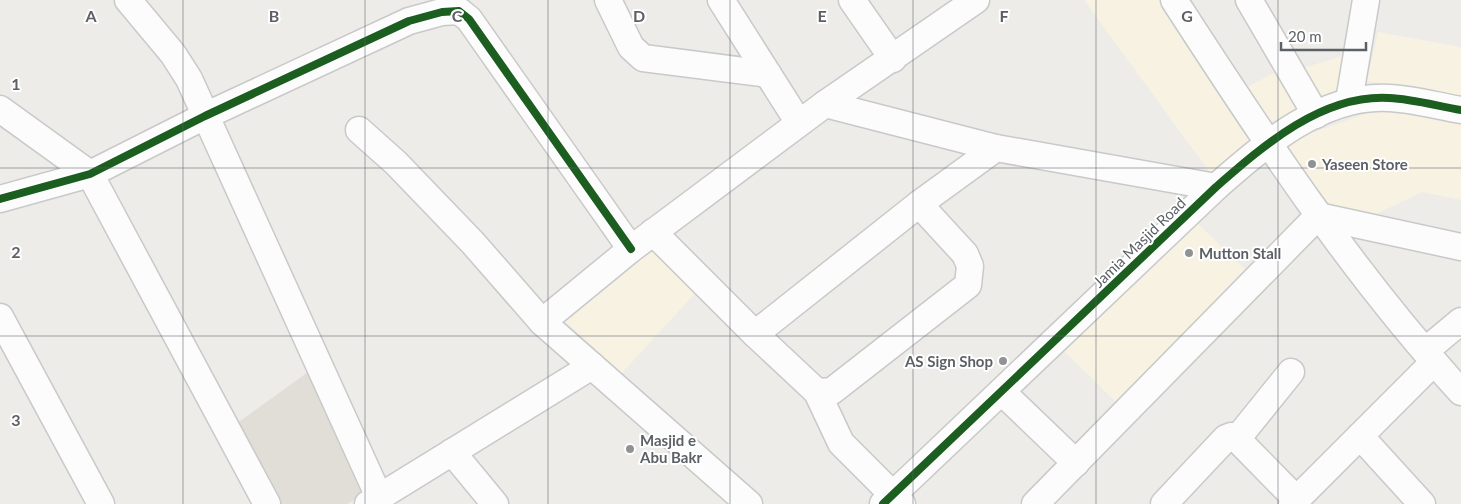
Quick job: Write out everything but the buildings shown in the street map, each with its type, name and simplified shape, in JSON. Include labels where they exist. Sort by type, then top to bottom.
[{"type":"street","points":[[128,0],[174,54],[189,79],[373,500],[592,366]]},
{"type":"street","points":[[608,0],[631,48],[643,58],[768,74]]},
{"type":"street","points":[[721,0],[800,123]]},
{"type":"street","points":[[852,0],[893,59]]},
{"type":"street","points":[[542,322],[653,232],[825,104],[893,59],[976,0]]},
{"type":"street","points":[[1174,0],[1267,143],[1318,216],[1430,357],[1461,392]]},
{"type":"street","points":[[1249,0],[1316,115]]},
{"type":"street","points":[[1349,101],[1366,0]]},
{"type":"street","points":[[0,199],[90,174],[205,116],[409,21],[442,12],[459,11],[468,19],[631,249]]},
{"type":"street","name":"Jamia Masjid Road","points":[[892,501],[1002,392],[1216,187],[1267,143],[1316,115],[1349,101],[1388,98],[1461,110]]},
{"type":"street","points":[[825,104],[996,148],[1216,187]]},
{"type":"street","points":[[0,109],[90,174],[267,504]]},
{"type":"street","points":[[359,130],[396,162],[473,243],[542,322],[749,504]]},
{"type":"street","points":[[755,334],[919,204],[996,148]]},
{"type":"street","points":[[817,392],[832,391],[968,285],[970,266],[965,254],[919,204]]},
{"type":"street","points":[[1318,216],[1461,247]]},
{"type":"street","points":[[1035,504],[1318,216]]},
{"type":"street","points":[[653,232],[755,334],[817,392],[841,443],[892,501]]},
{"type":"street","points":[[0,317],[101,504]]},
{"type":"street","points":[[1164,504],[1230,436],[1237,438],[1294,502],[1360,436],[1461,321]]},
{"type":"street","points":[[1237,438],[1291,372]]},
{"type":"street","points":[[1002,392],[1076,463]]},
{"type":"street","points":[[1360,436],[1422,504]]},
{"type":"street","points":[[452,452],[495,504]]},
{"type":"shaded area","points":[[1084,0],[1168,0],[1261,142],[1216,181]]},
{"type":"shaded area","points":[[1378,32],[1461,47],[1461,97],[1367,81]]},
{"type":"shaded area","points":[[1349,54],[1349,91],[1320,104],[1303,68]]},
{"type":"shaded area","points":[[1285,67],[1309,107],[1267,123],[1246,88]]},
{"type":"shaded area","points":[[1379,109],[1461,124],[1461,200],[1422,192],[1364,220],[1324,213],[1281,144]]},
{"type":"shaded area","points":[[1194,220],[1252,276],[1122,408],[1061,348]]},
{"type":"shaded area","points":[[653,242],[700,288],[622,373],[561,318]]},
{"type":"shaded area","points":[[308,372],[362,495],[347,504],[278,504],[236,424]]},
{"type":"cycle path","points":[[0,199],[90,174],[205,116],[409,21],[442,12],[459,11],[469,19],[631,249]]},
{"type":"cycle path","points":[[883,504],[1216,187],[1253,155],[1274,140],[1317,114],[1340,104],[1364,99],[1389,98],[1416,101],[1461,110]]},
{"type":"place","name":"Yaseen Store","points":[[1312,164]]},
{"type":"place","name":"Mutton Stall","points":[[1189,253]]},
{"type":"place","name":"AS Sign Shop","points":[[1003,361]]},
{"type":"place","name":"Masjid e Abu Bakr","points":[[630,449]]}]
